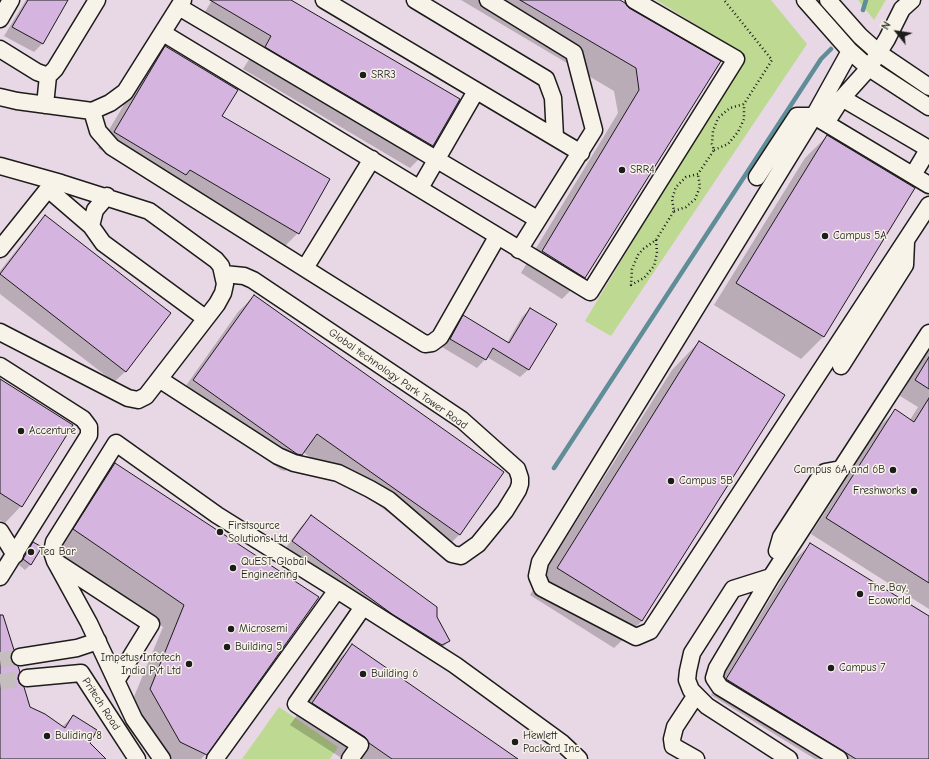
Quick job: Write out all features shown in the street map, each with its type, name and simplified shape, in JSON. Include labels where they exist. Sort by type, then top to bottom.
[{"type":"street","points":[[0,18],[11,0]]},
{"type":"street","points":[[324,0],[581,153]]},
{"type":"street","points":[[415,0],[546,80],[553,98],[555,137]]},
{"type":"street","points":[[488,0],[574,53],[594,130],[519,250]]},
{"type":"street","points":[[163,33],[420,188],[497,237],[590,292],[736,59],[634,0]]},
{"type":"street","points":[[805,0],[850,50],[869,68],[929,107]]},
{"type":"street","points":[[828,0],[860,36],[878,53],[929,87]]},
{"type":"street","points":[[820,119],[842,98],[869,68],[887,39],[902,9],[912,0]]},
{"type":"street","points":[[45,105],[48,76],[55,69],[92,2]]},
{"type":"street","points":[[0,97],[92,111],[110,103],[125,92],[181,4],[537,219]]},
{"type":"street","points":[[0,49],[37,72],[48,76]]},
{"type":"street","points":[[850,50],[820,119],[540,562],[537,576],[542,588],[636,636],[650,631],[929,205]]},
{"type":"street","points":[[420,188],[476,91]]},
{"type":"street","points":[[842,98],[929,149],[913,175]]},
{"type":"street","points":[[92,111],[98,132],[112,147],[425,344],[432,343],[440,338],[497,237]]},
{"type":"street","points":[[757,177],[797,116],[820,119],[929,185]]},
{"type":"street","points":[[305,268],[372,159]]},
{"type":"street","points":[[0,166],[55,186],[107,196],[149,211],[216,260],[221,266],[225,284],[223,293],[217,304],[146,396],[138,400],[128,398],[0,332]]},
{"type":"street","points":[[55,186],[91,226],[103,242],[205,318]]},
{"type":"street","points":[[0,249],[55,186]]},
{"type":"street","points":[[91,226],[95,210],[107,196]]},
{"type":"street","points":[[841,366],[905,265],[906,242]]},
{"type":"street","name":"Global technology Park Tower Road","points":[[159,379],[278,456],[294,463],[338,473],[389,500],[448,552],[456,556],[461,556],[478,544],[505,511],[515,495],[520,484],[520,478],[517,470],[462,420],[253,280],[244,276],[224,274]]},
{"type":"street","points":[[839,759],[720,687],[714,678],[717,668],[771,577],[929,333]]},
{"type":"street","points":[[0,366],[83,419],[90,427],[89,435],[0,577]]},
{"type":"street","points":[[162,759],[134,719],[98,641],[55,561],[52,552],[54,542],[116,443],[217,515],[455,665],[562,743],[579,759]]},
{"type":"street","points":[[777,551],[781,537],[818,480],[825,472],[841,469]]},
{"type":"street","points":[[0,531],[15,555]]},
{"type":"street","points":[[55,561],[151,624],[116,681]]},
{"type":"street","points":[[771,577],[733,588],[692,653],[687,680],[691,690],[707,706],[789,759]]},
{"type":"street","points":[[215,759],[337,590]]},
{"type":"street","points":[[350,759],[360,745],[296,704],[363,607]]},
{"type":"street","points":[[20,657],[77,648],[98,641]]},
{"type":"street","name":"Pritech Road","points":[[27,678],[81,673],[137,759]]},
{"type":"street","points":[[696,695],[675,727],[672,739],[673,746],[696,759]]},
{"type":"path","points":[[674,211],[672,199],[676,187],[686,177],[698,174],[714,150],[728,144],[738,132],[744,119],[744,104],[772,60],[724,0]]},
{"type":"path","points":[[714,150],[712,144],[713,131],[718,118],[730,108],[744,104]]},
{"type":"path","points":[[656,240],[657,253],[654,266],[644,278],[631,285],[630,277],[634,262],[643,249],[656,240],[674,211],[686,207],[695,199],[700,186],[698,174]]},
{"type":"shaded area","points":[[0,0],[858,0],[874,19],[886,0],[929,0],[929,759],[0,759]]},
{"type":"green space","points":[[656,0],[771,0],[807,44],[611,336],[585,321],[745,55]]},
{"type":"green space","points":[[858,0],[886,0],[874,20]]},
{"type":"green space","points":[[279,707],[338,747],[330,759],[242,759]]},
{"type":"building","points":[[28,0],[68,0],[43,44],[12,27]]},
{"type":"building","name":"SRR3","points":[[210,0],[291,0],[460,99],[433,146],[265,47],[271,36]]},
{"type":"building","name":"SRR4","points":[[520,0],[620,0],[629,8],[721,61],[585,278],[542,251],[639,90],[636,68]]},
{"type":"building","points":[[165,46],[238,90],[222,116],[330,179],[299,234],[190,170],[186,175],[114,132]]},
{"type":"building","name":"Campus 5A","points":[[827,135],[915,188],[824,337],[736,283]]},
{"type":"building","points":[[45,215],[171,313],[126,372],[0,274]]},
{"type":"building","points":[[254,295],[504,472],[460,535],[317,434],[302,455],[297,454],[193,380]]},
{"type":"building","points":[[530,308],[557,324],[529,370],[493,348],[486,360],[450,339],[463,315],[509,343]]},
{"type":"building","name":"Campus 5B","points":[[699,341],[785,395],[642,621],[557,568]]},
{"type":"building","points":[[929,357],[929,389],[915,380]]},
{"type":"building","points":[[0,379],[73,425],[22,507],[0,493]]},
{"type":"building","name":"Campus 6A and 6B","points":[[929,398],[929,583],[826,518],[895,409],[914,422]]},
{"type":"building","name":"Building 5","points":[[115,463],[319,597],[207,755],[180,742],[150,689],[184,605],[73,529]]},
{"type":"building","points":[[311,515],[437,607],[437,617],[450,641],[442,645],[392,614],[292,541]]},
{"type":"building","name":"Tea Bar","points":[[33,542],[42,547],[31,565],[23,559]]},
{"type":"building","name":"Campus 7","points":[[810,543],[929,616],[929,759],[856,759],[726,679]]},
{"type":"building","name":"Buliding 8","points":[[0,615],[3,615],[14,650],[11,654],[11,659],[13,663],[18,666],[20,672],[18,679],[20,684],[24,687],[30,707],[45,714],[65,728],[73,715],[97,730],[90,743],[106,759],[0,759]]},
{"type":"building","name":"Building 6","points":[[352,644],[518,759],[392,759],[369,743],[365,737],[312,703]]},
{"type":"waterway","points":[[863,10],[866,0]]},
{"type":"waterway","points":[[554,468],[821,59],[831,49]]},
{"type":"tunnel","points":[[0,660],[20,657]]},
{"type":"tunnel","points":[[0,682],[27,678]]},
{"type":"place","name":"SRR3","points":[[363,75]]},
{"type":"place","name":"SRR4","points":[[622,170]]},
{"type":"place","name":"Campus 5A","points":[[825,236]]},
{"type":"place","name":"Accenture","points":[[21,431]]},
{"type":"place","name":"Campus 6A and 6B","points":[[893,470]]},
{"type":"place","name":"Campus 5B","points":[[671,481]]},
{"type":"place","name":"Freshworks","points":[[914,491]]},
{"type":"place","name":"Firstsource Solutions Ltd.","points":[[220,532]]},
{"type":"place","name":"Tea Bar","points":[[31,552]]},
{"type":"place","name":"QuEST Global Engineering","points":[[233,568]]},
{"type":"place","name":"The Bay, Ecoworld","points":[[860,594]]},
{"type":"place","name":"Microsemi","points":[[231,629]]},
{"type":"place","name":"Building 5","points":[[227,647]]},
{"type":"place","name":"Impetus Infotech India Pvt Ltd","points":[[189,664]]},
{"type":"place","name":"Campus 7","points":[[831,668]]},
{"type":"place","name":"Building 6","points":[[363,674]]},
{"type":"place","name":"Buliding 8","points":[[47,736]]},
{"type":"place","name":"Hewlett Packard Inc","points":[[515,742]]}]
